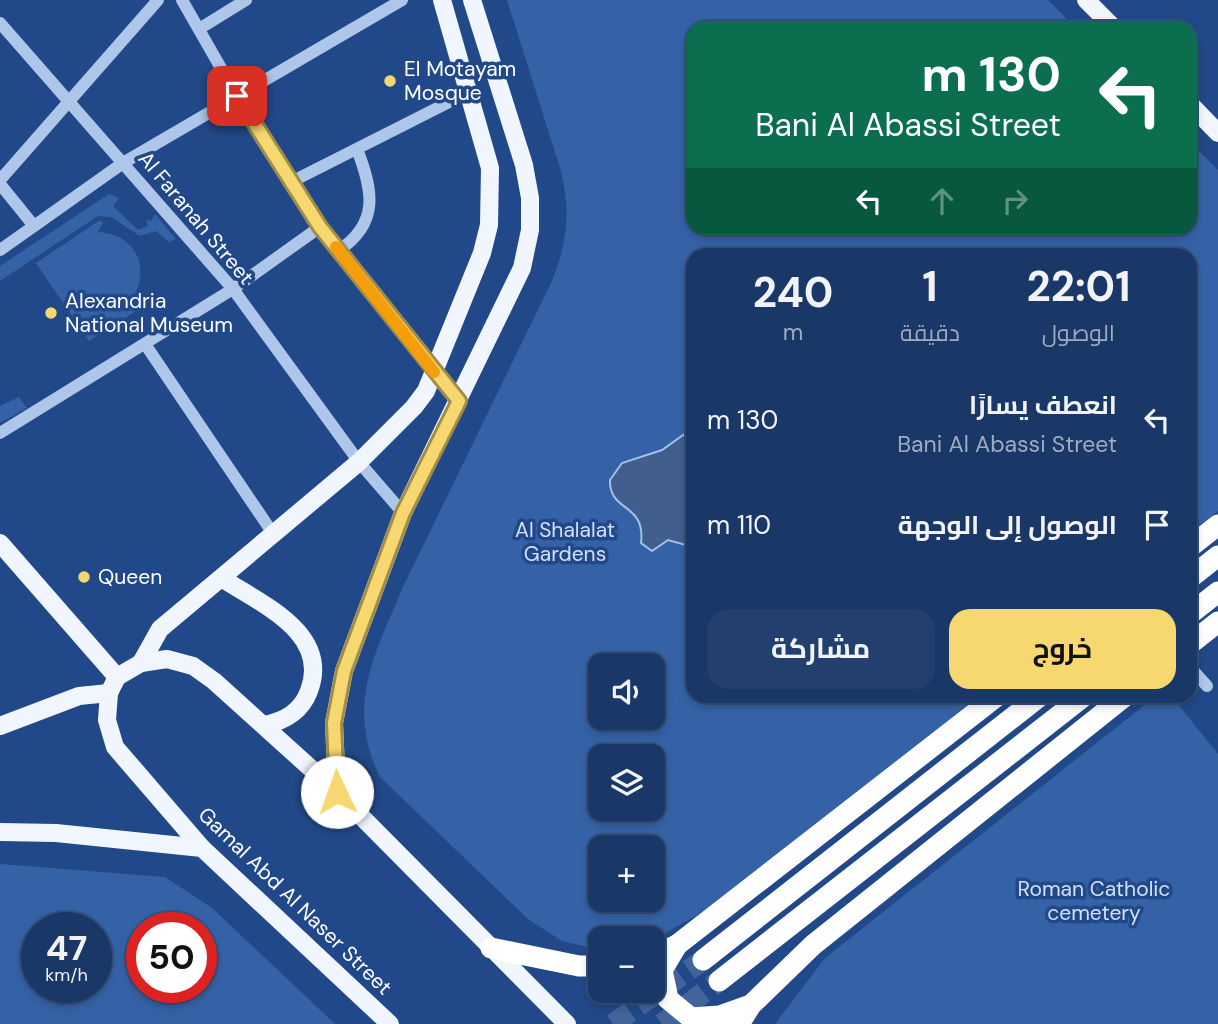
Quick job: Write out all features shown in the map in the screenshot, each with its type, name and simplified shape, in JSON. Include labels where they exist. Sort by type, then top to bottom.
[{"type":"highway","points":[[1197,542],[1218,525]]},
{"type":"highway","points":[[1197,572],[1218,556]]},
{"type":"highway","points":[[1197,608],[1218,592]]},
{"type":"highway","points":[[1197,638],[1218,622]]},
{"type":"highway","points":[[665,950],[677,945],[988,703]]},
{"type":"highway","points":[[702,960],[1031,703]]},
{"type":"highway","points":[[719,981],[1075,703]]},
{"type":"highway","points":[[739,1024],[751,1005],[813,945],[1116,703]]},
{"type":"highway","points":[[677,945],[662,970],[668,999],[683,1012],[691,1018],[720,1016],[751,1005]]},
{"type":"highway","points":[[491,948],[588,966]]},
{"type":"main road","points":[[0,726],[113,685],[141,663],[160,629],[223,579],[359,462],[414,407],[435,372],[482,253],[489,225],[491,168],[442,0]]},
{"type":"main road","points":[[337,792],[334,723],[344,671],[403,513],[522,268],[530,230],[530,198],[524,165],[472,0]]},
{"type":"main road","points":[[1086,0],[1107,21]]},
{"type":"main road","points":[[1197,111],[1218,133]]},
{"type":"main road","points":[[0,543],[113,685]]},
{"type":"main road","points":[[223,579],[299,631],[312,656],[313,671],[306,699],[289,717],[264,725]]},
{"type":"main road","points":[[141,663],[167,659],[193,666],[264,725],[337,792],[567,1024]]},
{"type":"main road","name":"Gamal Abd Al Naser Street","points":[[113,685],[107,720],[115,747],[202,848],[390,1024]]},
{"type":"main road","points":[[0,832],[56,833],[202,848]]},
{"type":"street","points":[[34,226],[0,182],[158,0]]},
{"type":"street","points":[[182,0],[237,96],[320,227],[459,401]]},
{"type":"street","points":[[199,29],[246,0]]},
{"type":"street","points":[[0,250],[123,163],[402,0]]},
{"type":"street","name":"Al Faranah Street","points":[[0,23],[233,289],[359,462],[403,513]]},
{"type":"street","points":[[291,182],[468,92]]},
{"type":"street","points":[[338,251],[356,239],[363,230],[366,219],[369,180],[357,149]]},
{"type":"street","points":[[0,433],[233,289],[320,227]]},
{"type":"street","points":[[145,344],[274,535]]},
{"type":"street","points":[[1197,675],[1207,686]]},
{"type":"green space","name":"Al Shalalat Gardens","points":[[507,0],[1048,0],[1069,21],[686,21],[686,235],[1197,235],[1197,149],[1218,170],[1218,511],[1197,528],[1197,248],[686,248],[686,703],[975,703],[722,901],[665,933],[665,926],[588,926],[588,947],[562,941],[528,919],[380,777],[370,751],[365,726],[368,680],[374,658],[403,587],[552,281],[564,240],[566,200],[561,171]]},
{"type":"green space","points":[[109,194],[119,198],[113,206],[138,230],[148,226],[146,220],[151,221],[155,214],[176,239],[169,242],[156,231],[140,236],[111,217],[98,216],[0,281],[0,266]]},
{"type":"green space","points":[[100,220],[103,223],[98,232],[121,238],[135,252],[140,272],[135,294],[145,301],[142,307],[89,341],[36,263]]},
{"type":"green space","points":[[19,397],[27,408],[0,423],[0,406]]},
{"type":"green space","name":"Roman Catholic cemetery","points":[[1147,703],[1177,703],[1218,754],[1218,1024],[775,1024],[825,958]]},
{"type":"green space","points":[[0,864],[165,877],[216,912],[126,912],[126,1003],[217,1003],[217,913],[335,1024],[0,1024]]},
{"type":"shaded area","points":[[686,433],[686,545],[668,540],[652,551],[641,543],[638,520],[615,498],[610,480],[622,463],[662,450]]},
{"type":"tunnel","points":[[613,1024],[703,960]]},
{"type":"tunnel","points":[[662,1024],[719,981]]},
{"type":"slow traffic","points":[[336,247],[434,372]]},
{"type":"place","name":"El Motayam Mosque","points":[[390,81]]},
{"type":"place","name":"Alexandria National Museum","points":[[51,313]]},
{"type":"place","name":"Queen","points":[[84,577]]},
{"type":"route","points":[[237,96],[320,227],[459,401],[403,513],[344,671],[334,723],[337,792]]}]
